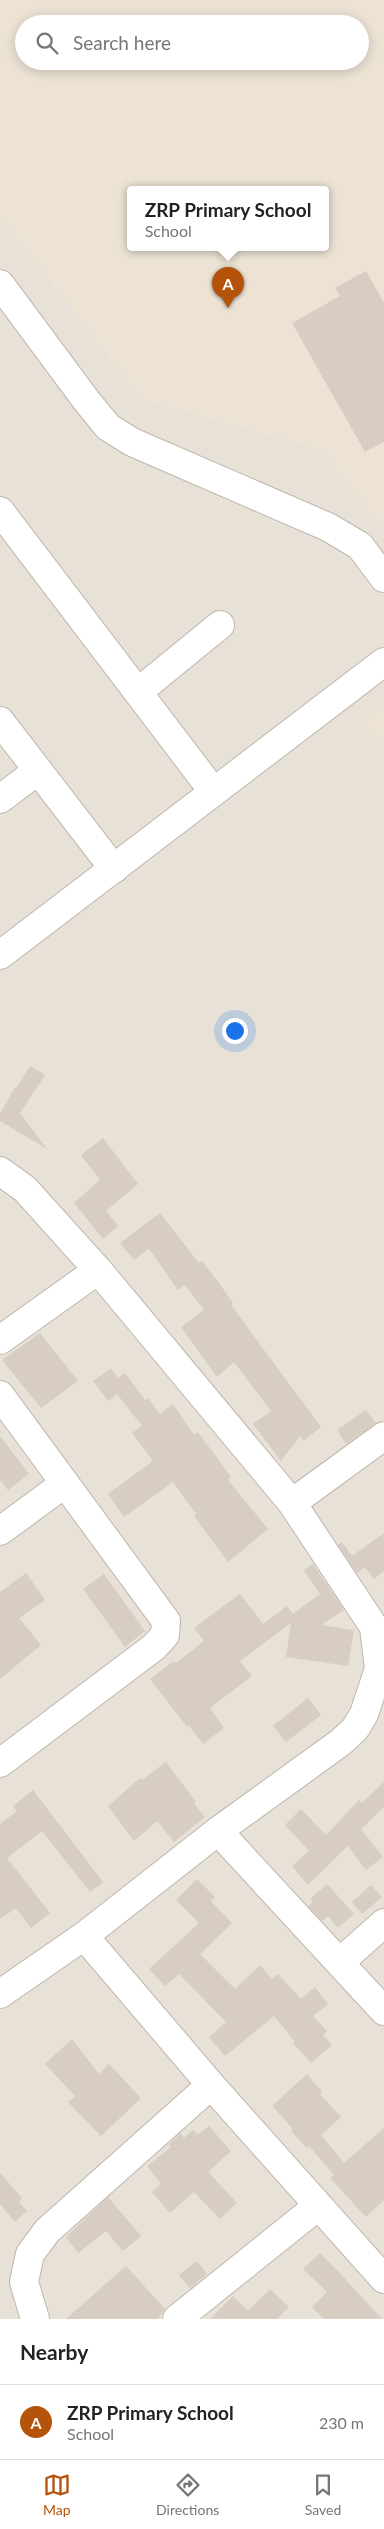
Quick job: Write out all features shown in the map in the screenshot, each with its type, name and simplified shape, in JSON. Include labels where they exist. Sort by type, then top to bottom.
[{"type":"street","points":[[0,284],[108,427],[132,442],[328,527],[360,546],[384,578]]},
{"type":"street","points":[[0,511],[213,791]]},
{"type":"street","points":[[138,692],[220,624]]},
{"type":"street","points":[[0,955],[384,662]]},
{"type":"street","points":[[0,722],[114,869]]},
{"type":"street","points":[[0,799],[37,771]]},
{"type":"street","points":[[0,1171],[24,1189],[98,1270],[292,1503],[374,1627],[379,1668],[364,1714],[355,1728],[341,1742],[218,1831],[84,1936],[0,1994]]},
{"type":"street","points":[[0,1340],[98,1270]]},
{"type":"street","points":[[0,1395],[166,1621],[165,1635],[154,1647],[0,1763]]},
{"type":"street","points":[[292,1503],[384,1436]]},
{"type":"street","points":[[0,1532],[64,1484]]},
{"type":"street","points":[[218,1831],[384,2011]]},
{"type":"street","points":[[340,1962],[384,1923]]},
{"type":"street","points":[[84,1936],[212,2085],[384,2279]]},
{"type":"street","points":[[35,2319],[24,2282],[30,2254],[47,2231],[212,2085]]},
{"type":"street","points":[[177,2319],[318,2206]]},
{"type":"shaded area","points":[[0,0],[384,0],[384,530],[321,449],[142,399],[0,216]]},
{"type":"shaded area","points":[[0,216],[142,399],[321,449],[384,530],[384,702],[361,721],[384,750],[384,2319],[0,2319]]},
{"type":"shaded area","points":[[384,702],[384,750],[361,721]]},
{"type":"building","points":[[366,271],[384,303],[384,442],[365,452],[292,323],[340,296],[335,288]]},
{"type":"building","points":[[30,1066],[45,1075],[20,1113],[47,1149],[0,1121],[0,1114],[15,1087]]},
{"type":"building","points":[[103,1138],[138,1184],[106,1211],[118,1226],[103,1239],[74,1203],[100,1180],[81,1155]]},
{"type":"building","points":[[160,1213],[199,1263],[202,1261],[216,1279],[233,1303],[231,1305],[321,1427],[303,1441],[300,1436],[281,1461],[253,1424],[271,1411],[234,1362],[217,1377],[181,1327],[204,1310],[185,1285],[178,1290],[149,1249],[134,1260],[120,1243]]},
{"type":"building","points":[[40,1333],[78,1381],[41,1408],[2,1360]]},
{"type":"building","points":[[111,1368],[118,1378],[125,1373],[145,1400],[148,1398],[160,1414],[173,1404],[194,1435],[198,1432],[231,1477],[228,1480],[268,1529],[228,1562],[194,1516],[196,1514],[173,1482],[124,1517],[108,1494],[153,1461],[132,1433],[142,1426],[117,1394],[108,1401],[93,1381]]},
{"type":"building","points":[[366,1410],[376,1423],[346,1444],[337,1430]]},
{"type":"building","points":[[0,1436],[29,1474],[8,1490],[0,1480]]},
{"type":"building","points":[[384,1533],[384,1571],[374,1579],[365,1567],[357,1573],[338,1545],[342,1542],[352,1556]]},
{"type":"building","points":[[313,1564],[344,1610],[321,1625],[354,1630],[348,1666],[286,1657],[291,1623],[240,1661],[252,1676],[210,1708],[224,1728],[203,1744],[189,1726],[187,1727],[150,1679],[174,1661],[176,1663],[204,1641],[194,1628],[240,1594],[263,1624],[287,1606],[293,1614],[320,1594],[304,1570]]},
{"type":"building","points":[[26,1573],[45,1600],[19,1618],[41,1645],[0,1679],[0,1592]]},
{"type":"building","points":[[104,1574],[145,1631],[125,1647],[83,1589]]},
{"type":"building","points":[[308,1698],[321,1715],[286,1742],[273,1726]]},
{"type":"building","points":[[166,1762],[205,1817],[174,1842],[157,1821],[134,1841],[108,1806],[140,1778],[142,1780]]},
{"type":"building","points":[[384,1782],[384,1807],[361,1829],[383,1857],[366,1870],[348,1846],[308,1885],[292,1866],[309,1851],[285,1825],[301,1809],[326,1835],[359,1800],[362,1803]]},
{"type":"building","points":[[33,1790],[103,1882],[90,1892],[42,1831],[7,1858],[50,1913],[31,1928],[16,1908],[0,1919],[0,1824],[17,1811],[13,1806]]},
{"type":"building","points":[[197,1879],[215,1897],[211,1901],[232,1923],[200,1954],[235,1989],[260,1965],[272,1979],[278,1974],[301,1999],[315,1987],[328,2004],[313,2016],[327,2031],[323,2035],[332,2045],[311,2063],[293,2043],[295,2042],[274,2016],[225,2056],[209,2037],[226,2022],[179,1974],[165,1986],[149,1969],[199,1923],[176,1900]]},
{"type":"building","points":[[327,1884],[354,1914],[338,1928],[328,1916],[322,1921],[308,1906],[313,1902],[310,1899]]},
{"type":"building","points":[[371,1885],[382,1897],[362,1914],[352,1902]]},
{"type":"building","points":[[72,2039],[99,2074],[109,2064],[141,2098],[101,2136],[68,2102],[75,2096],[45,2064]]},
{"type":"building","points":[[307,2074],[322,2092],[320,2094],[341,2117],[321,2135],[344,2163],[384,2128],[384,2200],[366,2217],[330,2178],[334,2175],[309,2146],[307,2148],[291,2131],[293,2129],[272,2106]]},
{"type":"building","points":[[209,2126],[231,2151],[208,2172],[237,2203],[220,2219],[194,2192],[170,2213],[152,2192],[161,2184],[147,2166],[171,2147],[169,2144],[181,2133],[184,2138],[193,2130],[198,2135]]},
{"type":"building","points":[[0,2173],[22,2198],[19,2202],[27,2211],[15,2222],[0,2204]]},
{"type":"building","points":[[108,2197],[141,2236],[123,2251],[106,2231],[78,2253],[66,2237]]},
{"type":"building","points":[[320,2253],[382,2319],[324,2319],[312,2307],[327,2292],[303,2269]]},
{"type":"building","points":[[197,2261],[207,2274],[190,2288],[179,2275]]},
{"type":"building","points":[[126,2266],[165,2309],[158,2319],[66,2319]]},
{"type":"building","points":[[270,2289],[289,2307],[277,2319],[210,2319],[233,2296],[248,2311]]},
{"type":"place","name":"ZRP Primary School","points":[[228,308]]}]
